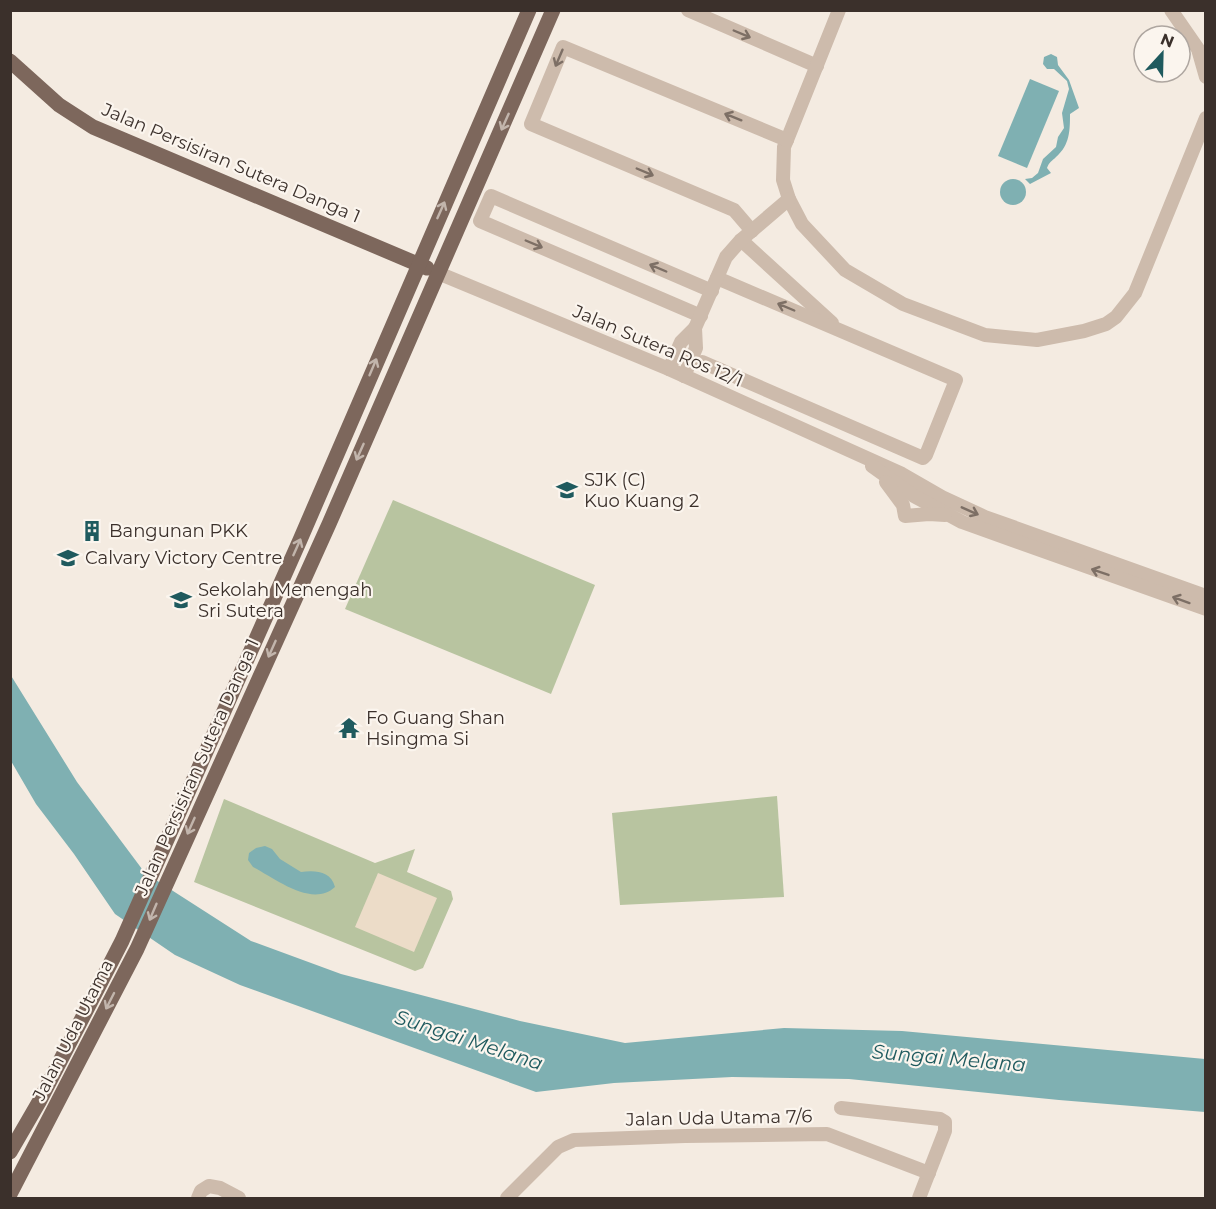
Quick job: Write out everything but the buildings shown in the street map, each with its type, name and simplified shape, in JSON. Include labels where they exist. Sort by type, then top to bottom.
[{"type":"main road","name":"Jalan Persisiran Sutera Danga 1","points":[[122,940],[300,540],[529,10]]},
{"type":"main road","name":"Jalan Persisiran Sutera Danga 1","points":[[137,949],[329,524],[554,10]]},
{"type":"main road","name":"Jalan Persisiran Sutera Danga 1","points":[[10,61],[53,99],[93,127],[438,273]]},
{"type":"main road","name":"Jalan Uda Utama","points":[[10,1152],[39,1102],[122,940]]},
{"type":"main road","name":"Jalan Uda Utama","points":[[10,1194],[137,949]]},
{"type":"street","points":[[688,10],[817,66]]},
{"type":"street","points":[[839,10],[784,147],[783,180],[789,199],[802,224],[845,270],[903,304],[985,335],[1036,340],[1084,331],[1106,324],[1116,317],[1135,293],[1206,118]]},
{"type":"street","points":[[1171,10],[1198,49],[1206,77]]},
{"type":"street","points":[[787,140],[563,47],[531,124],[734,210],[747,236],[840,330]]},
{"type":"street","points":[[698,322],[480,221],[491,196],[714,284],[840,330]]},
{"type":"street","points":[[669,369],[681,342],[698,322],[726,257],[789,199]]},
{"type":"street","name":"Jalan Sutera Ros 12/1","points":[[438,273],[669,369],[862,457],[916,489]]},
{"type":"street","points":[[684,376],[696,348],[698,322]]},
{"type":"street","name":"Jalan Sutera Ros 12/1","points":[[702,362],[923,458],[956,380],[840,330]]},
{"type":"street","name":"Jalan Sutera Ros 12/1","points":[[862,457],[881,473],[916,489]]},
{"type":"street","points":[[881,473],[903,505],[905,516],[947,515]]},
{"type":"street","points":[[916,489],[947,515],[983,530],[1158,585],[1206,596]]},
{"type":"street","points":[[916,489],[942,497],[985,517],[1158,585],[1206,609]]},
{"type":"street","points":[[841,1108],[940,1119],[945,1122],[946,1128],[919,1198]]},
{"type":"street","name":"Jalan Uda Utama 7/6","points":[[507,1198],[558,1147],[574,1140],[826,1134],[929,1173]]},
{"type":"street","points":[[198,1198],[201,1191],[209,1186],[220,1188],[239,1198]]},
{"type":"green space","points":[[393,500],[595,585],[551,694],[345,609]]},
{"type":"green space","points":[[777,796],[784,897],[620,905],[612,813]]},
{"type":"green space","points":[[224,799],[375,863],[415,849],[407,872],[451,891],[453,899],[423,968],[415,971],[194,882]]},
{"type":"shaded area","points":[[378,873],[437,898],[414,952],[355,927]]},
{"type":"water","points":[[1051,54],[1057,57],[1058,65],[1069,80],[1079,108],[1070,114],[1067,142],[1048,166],[1051,173],[1030,184],[1025,179],[1032,178],[1038,173],[1043,159],[1056,147],[1058,137],[1064,128],[1062,113],[1069,89],[1067,81],[1054,69],[1047,69],[1043,64],[1044,57]]},
{"type":"water","points":[[1030,79],[1059,91],[1027,168],[998,156]]},
{"type":"water","points":[[1013,179],[1022,183],[1026,192],[1022,201],[1013,205],[1004,201],[1000,192],[1004,183]]},
{"type":"water","name":"Sungai Melana","points":[[10,674],[77,782],[145,873],[251,941],[341,974],[520,1021],[625,1043],[784,1028],[902,1031],[1205,1059],[1205,1112],[849,1079],[732,1077],[614,1083],[536,1092],[240,985],[175,955],[115,914],[36,804],[11,761]]},
{"type":"water","points":[[265,846],[301,872],[312,871],[326,875],[335,887],[326,893],[305,893],[253,867],[248,860],[249,853]]},
{"type":"place","name":"SJK (C) Kuo Kuang 2","points":[[567,490]]},
{"type":"place","name":"Bangunan PKK","points":[[92,531]]},
{"type":"place","name":"Calvary Victory Centre","points":[[68,558]]},
{"type":"place","name":"Sekolah Menengah Sri Sutera","points":[[181,600]]},
{"type":"place","name":"Fo Guang Shan Hsingma Si","points":[[349,728]]}]
